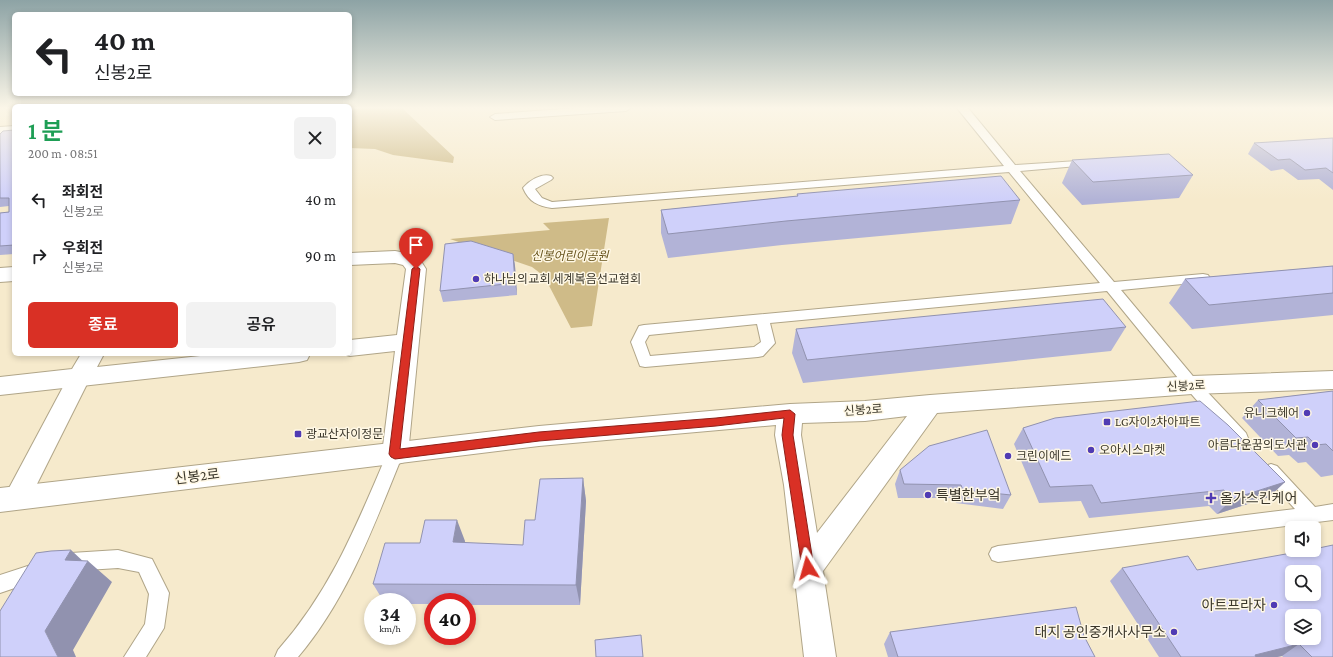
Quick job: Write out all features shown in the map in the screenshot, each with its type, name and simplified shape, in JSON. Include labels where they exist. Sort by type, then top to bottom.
[{"type":"street","points":[[352,259],[395,256],[410,260],[416,269],[395,454]]},
{"type":"street","points":[[0,275],[12,274]]},
{"type":"street","points":[[352,348],[408,342]]},
{"type":"street","points":[[8,499],[92,356]]},
{"type":"street","points":[[0,386],[281,356]]},
{"type":"street","name":"신봉2로","points":[[8,499],[539,436],[716,422],[790,414],[864,411],[930,404],[1192,385],[1333,380]]},
{"type":"street","points":[[808,568],[930,404]]},
{"type":"street","points":[[790,414],[788,435],[820,657]]},
{"type":"lane","points":[[987,139],[1192,385],[1311,515]]},
{"type":"lane","points":[[548,178],[537,182],[529,188],[532,197],[539,202],[552,205],[1101,161]]},
{"type":"lane","points":[[762,318],[768,343],[758,352],[645,362],[638,342],[644,330],[762,318],[1220,277]]},
{"type":"lane","points":[[285,657],[297,644],[335,587],[352,555],[395,454]]},
{"type":"lane","points":[[998,554],[1333,512]]},
{"type":"lane","points":[[0,584],[68,562],[118,560],[145,565],[160,594],[154,628],[134,657]]},
{"type":"green space","points":[[352,139],[435,139],[454,157],[453,163],[393,155],[375,149],[352,148]]},
{"type":"green space","name":"신봉어린이공원","points":[[609,218],[592,326],[571,328],[544,276],[532,267],[450,239],[550,230],[543,223]]},
{"type":"building","points":[[0,139],[12,139],[12,245],[0,246],[0,213],[9,212],[9,198],[0,198]]},
{"type":"building","points":[[1333,139],[1333,173],[1326,168],[1305,170],[1290,159],[1278,160],[1254,143]]},
{"type":"building","points":[[1169,154],[1193,175],[1093,182],[1072,160]]},
{"type":"building","points":[[1001,176],[1020,200],[786,221],[668,234],[661,210],[798,196],[797,194]]},
{"type":"building","points":[[471,241],[513,254],[515,283],[440,291],[445,244]]},
{"type":"building","points":[[1333,266],[1333,293],[1209,305],[1185,279]]},
{"type":"building","points":[[1103,299],[1126,327],[807,360],[796,329]]},
{"type":"building","points":[[1333,391],[1333,451],[1326,444],[1316,445],[1308,437],[1296,438],[1258,400]]},
{"type":"building","points":[[1200,401],[1228,425],[1285,482],[1232,499],[1224,490],[1101,503],[1092,485],[1050,487],[1023,428],[1055,418]]},
{"type":"building","points":[[987,430],[1011,495],[963,490],[961,485],[904,484],[900,470],[929,446]]},
{"type":"building","points":[[583,478],[576,585],[373,584],[385,543],[420,543],[425,520],[457,520],[453,542],[523,545],[525,520],[535,520],[540,479]]},
{"type":"building","points":[[1333,545],[1333,657],[1312,657],[1300,645],[1321,645],[1321,609],[1285,609],[1285,645],[1295,645],[1255,655],[1256,657],[1181,657],[1122,568],[1188,556],[1197,570],[1285,554],[1285,557],[1321,557],[1321,548]]},
{"type":"building","points":[[71,550],[65,560],[88,561],[45,631],[58,657],[0,657],[0,611],[36,553]]},
{"type":"building","points":[[1076,607],[1084,636],[1095,657],[898,657],[890,632]]},
{"type":"building","points":[[641,635],[643,657],[596,657],[595,640]]},
{"type":"place","name":"하나님의교회 세계복음선교협회","points":[[476,279]]},
{"type":"place","name":"유니크헤어","points":[[1307,413]]},
{"type":"place","name":"LG자이2차아파트","points":[[1107,422]]},
{"type":"place","name":"광교산자이정문","points":[[298,434]]},
{"type":"place","name":"아름다운꿈의도서관","points":[[1315,445]]},
{"type":"place","name":"오아시스마켓","points":[[1091,450]]},
{"type":"place","name":"크린이에드","points":[[1008,456]]},
{"type":"place","name":"특별한부엌","points":[[928,495]]},
{"type":"place","name":"올가스킨케어","points":[[1211,498]]},
{"type":"place","name":"아트프라자","points":[[1274,605]]},
{"type":"place","name":"대지 공인중개사사무소","points":[[1174,632]]},
{"type":"route","points":[[416,269],[395,454],[539,436],[716,422],[790,414],[788,435],[797,485],[808,568]]}]
